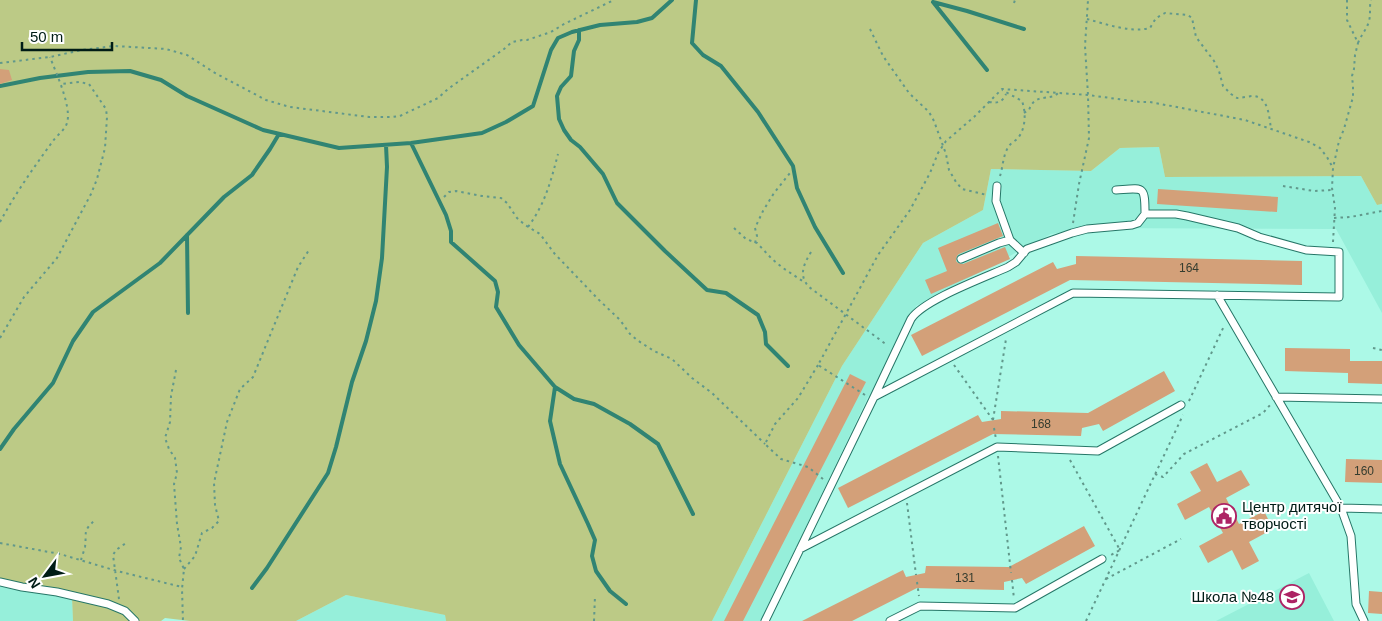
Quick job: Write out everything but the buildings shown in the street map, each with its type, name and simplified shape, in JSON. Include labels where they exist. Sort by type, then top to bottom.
[{"type":"lane","points":[[997,186],[996,201],[1010,240],[1024,253]]},
{"type":"lane","points":[[765,621],[914,314],[933,301],[1008,267],[1016,262],[1027,249],[1087,229],[1132,225],[1138,222],[1145,214],[1145,195],[1143,190],[1138,188],[1116,190]]},
{"type":"lane","points":[[873,398],[1073,293],[1339,297],[1339,252],[1306,250],[1258,237],[1238,228],[1187,216],[1145,214]]},
{"type":"lane","points":[[961,259],[1010,240]]},
{"type":"lane","points":[[1216,295],[1341,508],[1351,536],[1356,604],[1364,621]]},
{"type":"lane","points":[[1276,397],[1382,399]]},
{"type":"lane","points":[[800,549],[997,447],[1098,451],[1183,407]]},
{"type":"lane","points":[[1341,508],[1382,509]]},
{"type":"lane","points":[[890,621],[920,606],[1015,608],[1102,559]]},
{"type":"lane","points":[[0,582],[57,592],[108,604],[125,611],[135,621]]},
{"type":"path","points":[[0,62],[50,57],[114,46],[166,49],[187,55],[215,73],[266,100],[290,107],[369,117],[400,116],[438,98],[512,42],[527,40],[552,32],[564,24],[614,0]]},
{"type":"path","points":[[1014,4],[1015,0]]},
{"type":"path","points":[[1072,233],[1079,184],[1089,138],[1085,46],[1088,0]]},
{"type":"path","points":[[1347,0],[1347,20],[1358,43]]},
{"type":"path","points":[[1333,252],[1335,208],[1332,190],[1333,168],[1352,97],[1354,86],[1352,76],[1358,43],[1369,21],[1370,0]]},
{"type":"path","points":[[1087,19],[1112,26],[1147,29],[1150,28],[1156,18],[1165,13],[1188,15],[1192,18],[1196,37],[1219,71],[1223,86],[1237,98],[1253,96],[1262,99],[1268,109],[1271,129]]},
{"type":"path","points":[[870,29],[883,56],[909,94],[929,112],[946,154],[949,170],[956,182],[962,188],[996,197]]},
{"type":"path","points":[[0,222],[54,139],[67,126],[66,97],[50,57]]},
{"type":"path","points":[[0,338],[24,297],[57,258],[91,194],[102,163],[106,130],[106,109],[89,84],[80,82],[60,84]]},
{"type":"path","points":[[766,444],[775,424],[798,398],[818,365],[878,256],[910,210],[930,174],[938,152],[946,141],[1002,89],[1058,92],[1150,102],[1245,120],[1315,145],[1320,148],[1333,168]]},
{"type":"path","points":[[997,186],[1009,146],[1018,138],[1022,131],[1024,113],[1022,100],[1002,89]]},
{"type":"path","points":[[1024,113],[1029,110],[1032,103],[1040,98],[1055,96],[1058,92]]},
{"type":"path","points":[[988,102],[999,103],[1007,93]]},
{"type":"path","points":[[528,227],[547,194],[558,154]]},
{"type":"path","points":[[755,243],[757,236],[755,228],[774,192],[790,173]]},
{"type":"path","points":[[1283,186],[1314,191],[1332,190]]},
{"type":"path","points":[[444,197],[449,192],[456,191],[501,198],[518,218],[540,234],[554,253],[620,320],[630,334],[654,351],[672,359],[692,378],[712,393],[781,459],[808,466],[831,485]]},
{"type":"path","points":[[1334,218],[1350,218],[1382,212]]},
{"type":"path","points":[[734,228],[746,239],[757,244],[778,264],[804,282],[809,288],[896,351]]},
{"type":"path","points":[[184,569],[195,556],[202,534],[212,528],[218,521],[214,483],[227,422],[240,389],[253,377],[298,267],[309,250]]},
{"type":"path","points":[[804,282],[805,263],[812,252]]},
{"type":"path","points":[[1189,401],[1229,316]]},
{"type":"path","points":[[948,358],[993,420],[1008,326]]},
{"type":"path","points":[[1374,348],[1382,350]]},
{"type":"path","points":[[818,365],[873,398]]},
{"type":"path","points":[[176,370],[171,396],[170,422],[165,438],[169,450],[175,458],[177,473],[174,484],[181,547],[179,558],[184,569],[182,587],[183,621]]},
{"type":"path","points":[[1155,474],[1163,477],[1184,454],[1263,413],[1276,397]]},
{"type":"path","points":[[1086,621],[1155,474],[1183,407]]},
{"type":"path","points":[[994,428],[1011,573]]},
{"type":"path","points":[[1064,450],[1120,550]]},
{"type":"path","points":[[906,493],[916,575]]},
{"type":"path","points":[[80,560],[85,547],[85,531],[95,520]]},
{"type":"path","points":[[1106,580],[1182,539]]},
{"type":"path","points":[[0,543],[60,554],[115,571],[182,587]]},
{"type":"path","points":[[120,609],[113,555],[116,550],[126,543]]},
{"type":"path","points":[[1012,580],[1015,608]]},
{"type":"path","points":[[918,582],[920,606]]},
{"type":"path","points":[[594,621],[595,596]]},
{"type":"shaded area","points":[[0,0],[1382,0],[1382,204],[1377,205],[1361,176],[1165,177],[1159,147],[1120,148],[1091,171],[991,169],[983,210],[923,243],[842,366],[712,621],[446,621],[445,615],[346,595],[296,621],[190,621],[165,618],[161,621],[73,621],[72,598],[0,583]]},
{"type":"shaded area","points":[[1159,147],[1165,177],[1361,176],[1377,205],[1382,204],[1382,313],[1336,229],[1091,228],[1051,234],[916,306],[874,393],[868,397],[761,621],[712,621],[842,366],[923,243],[983,210],[991,169],[1091,171],[1120,148]]},
{"type":"shaded area","name":"Школа №48","points":[[1309,573],[1334,621],[1216,621]]},
{"type":"shaded area","points":[[0,583],[72,598],[73,621],[0,621]]},
{"type":"shaded area","points":[[346,595],[445,615],[446,621],[296,621]]},
{"type":"waterway","points":[[0,86],[40,78],[88,72],[130,71],[161,80],[187,96],[263,130],[339,148],[411,143],[482,133],[506,122],[533,106],[551,50],[558,38],[572,32],[600,25],[637,22],[652,18],[672,0]]},
{"type":"waterway","points":[[696,0],[692,43],[703,55],[721,66],[758,112],[793,166],[797,188],[815,227],[843,273]]},
{"type":"waterway","points":[[933,2],[1024,29]]},
{"type":"waterway","points":[[933,2],[987,70]]},
{"type":"waterway","points":[[579,30],[579,40],[574,51],[571,76],[561,87],[557,96],[559,119],[564,130],[603,174],[617,203],[665,251],[707,290],[726,293],[758,315],[765,332],[766,344],[788,366]]},
{"type":"waterway","points":[[0,449],[14,429],[53,383],[73,341],[93,312],[160,263],[224,197],[252,175],[279,134]]},
{"type":"waterway","points":[[411,143],[446,215],[451,231],[451,242],[495,281],[498,292],[496,307],[519,345],[555,387],[550,421],[560,464],[595,540],[592,556],[596,571],[610,591],[626,604]]},
{"type":"waterway","points":[[252,588],[328,473],[336,447],[352,382],[366,341],[376,301],[382,258],[387,167],[386,145]]},
{"type":"waterway","points":[[187,235],[188,313]]},
{"type":"waterway","points":[[555,387],[574,399],[594,404],[630,424],[658,444],[693,514]]},
{"type":"place","name":"Центр дитячої творчості","points":[[1224,516]]},
{"type":"place","name":"Школа №48","points":[[1292,597]]}]
